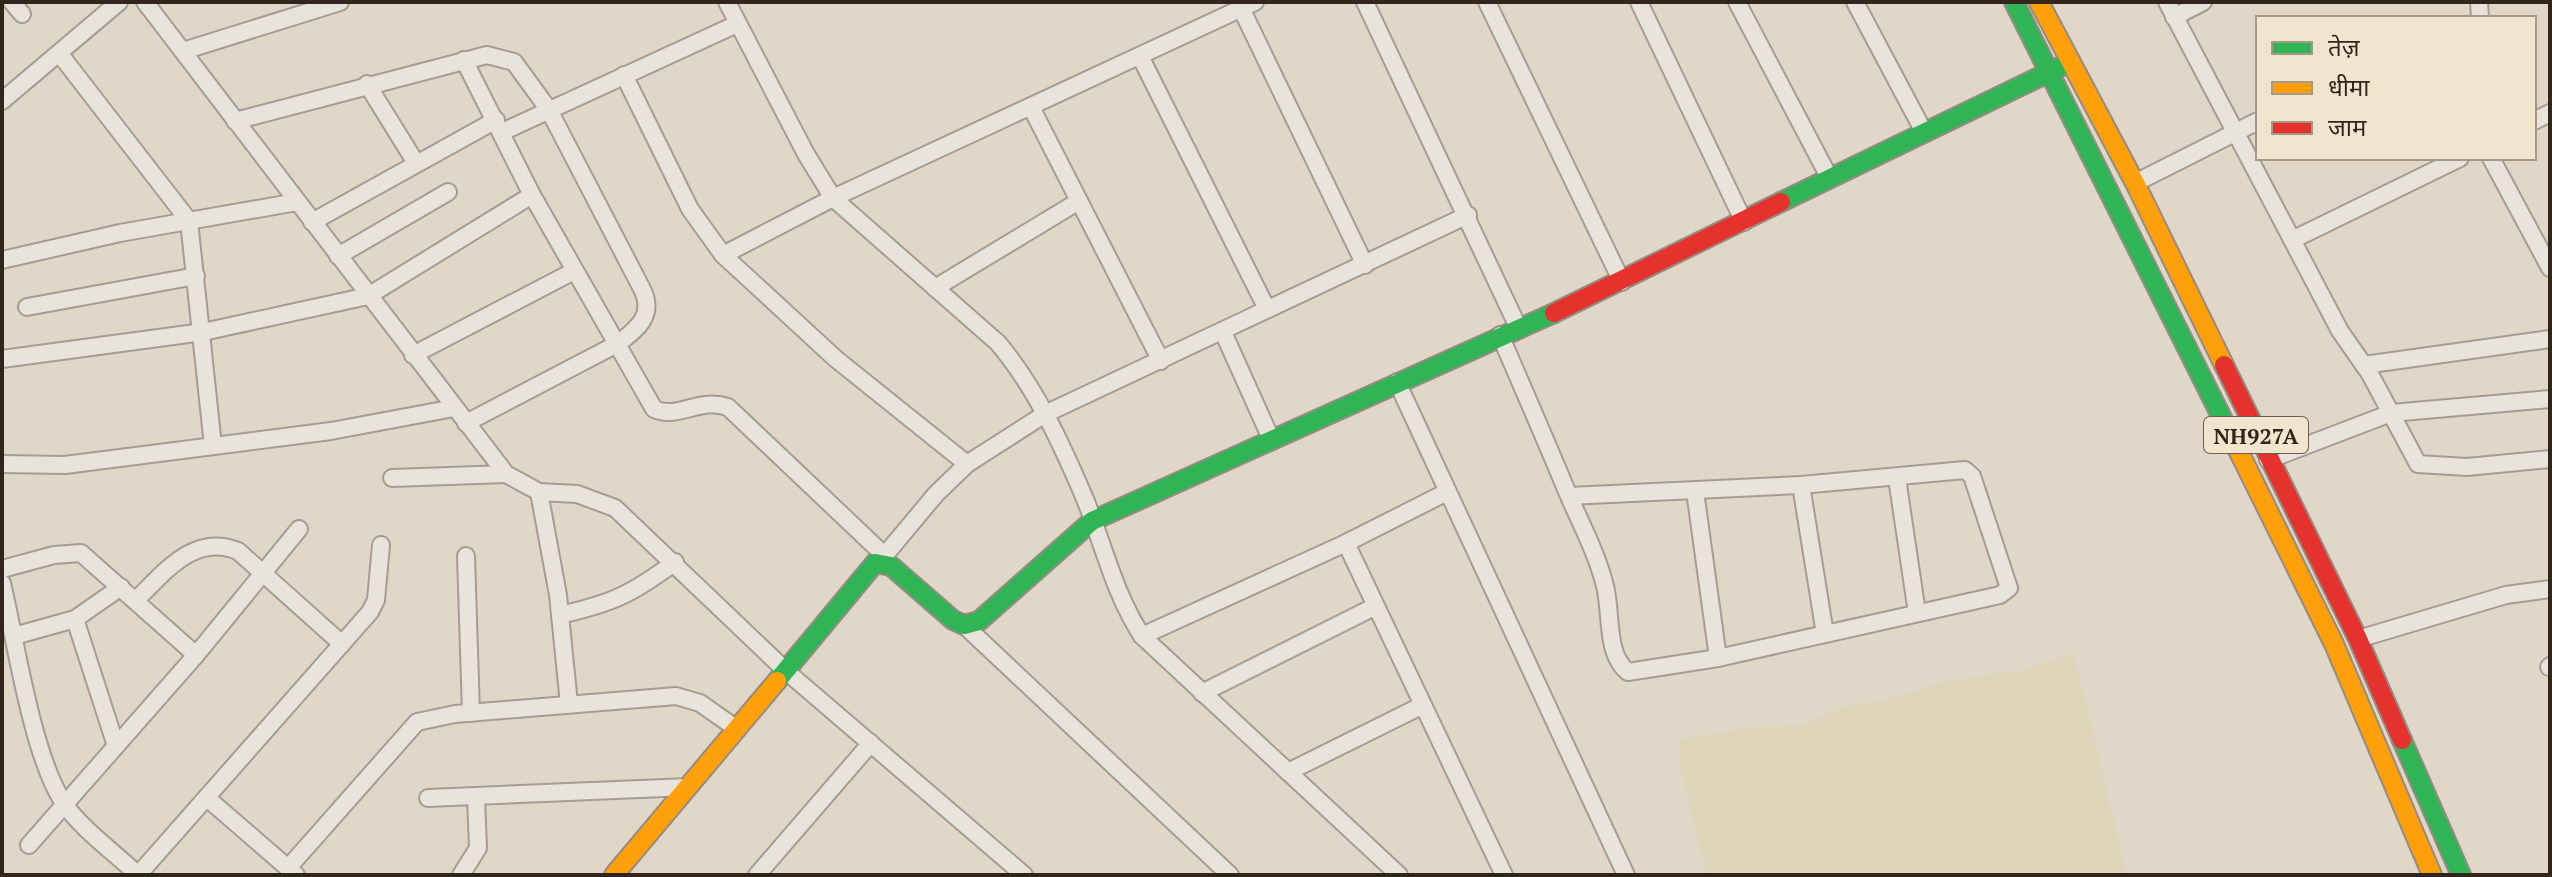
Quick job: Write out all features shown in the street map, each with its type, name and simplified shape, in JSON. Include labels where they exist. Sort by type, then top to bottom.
[{"type":"main road","name":"NH927A","points":[[2014,2],[2334,644],[2432,875]]},
{"type":"main road","name":"NH927A","points":[[2039,2],[2135,183],[2358,639],[2461,875]]},
{"type":"main road","points":[[614,875],[870,566],[882,558],[953,620],[964,625],[990,614],[1092,521],[1622,282],[1829,177],[2071,62]]},
{"type":"street","points":[[2,101],[119,2]]},
{"type":"street","points":[[145,2],[506,474],[539,492],[577,494],[615,508],[786,671],[1015,873]]},
{"type":"street","points":[[183,51],[340,2]]},
{"type":"street","points":[[727,2],[806,154],[833,198],[998,343],[1021,370],[1045,414],[1092,521],[1125,609],[1142,636],[1399,875]]},
{"type":"street","points":[[1365,2],[1468,215],[1518,327]]},
{"type":"street","points":[[1487,2],[1622,282]]},
{"type":"street","points":[[1639,2],[1744,222]]},
{"type":"street","points":[[1737,2],[1829,177]]},
{"type":"street","points":[[1855,2],[1924,132]]},
{"type":"street","points":[[2203,2],[2171,9],[2340,331],[2364,365],[2418,464],[2467,467],[2550,459]]},
{"type":"street","points":[[723,255],[833,198],[1248,5],[1365,265]]},
{"type":"street","points":[[312,222],[416,163],[499,126],[549,110],[737,24]]},
{"type":"street","points":[[59,53],[189,221],[213,446]]},
{"type":"street","points":[[235,121],[487,55],[514,62],[549,110],[648,301],[647,314],[639,327],[619,343],[466,423]]},
{"type":"street","points":[[1140,56],[1267,309]]},
{"type":"street","points":[[464,60],[532,195],[654,409],[676,412],[704,402],[728,407],[882,558],[967,464],[1045,414],[1468,215]]},
{"type":"street","points":[[624,75],[690,209],[723,255],[836,359],[967,464]]},
{"type":"street","points":[[367,84],[416,163]]},
{"type":"street","points":[[1031,107],[1161,361]]},
{"type":"street","points":[[2135,183],[2256,122]]},
{"type":"street","points":[[2292,240],[2456,160]]},
{"type":"street","points":[[2492,160],[2550,268]]},
{"type":"street","points":[[338,256],[448,192]]},
{"type":"street","points":[[2,359],[203,332],[368,296],[532,195]]},
{"type":"street","points":[[935,288],[1079,201]]},
{"type":"street","points":[[2,260],[297,202]]},
{"type":"street","points":[[413,355],[574,271]]},
{"type":"street","points":[[27,307],[196,276]]},
{"type":"street","points":[[1223,332],[1272,441]]},
{"type":"street","points":[[1500,335],[1605,585],[1618,664],[1628,672],[1718,658],[2008,592],[2009,583],[1968,472],[1801,485],[1569,496]]},
{"type":"street","points":[[2364,365],[2550,339]]},
{"type":"street","points":[[1397,382],[1626,875]]},
{"type":"street","points":[[2268,460],[2391,413],[2550,399]]},
{"type":"street","points":[[2,464],[65,465],[331,431],[454,408]]},
{"type":"street","points":[[392,478],[506,474]]},
{"type":"street","points":[[1897,478],[1917,613]]},
{"type":"street","points":[[1801,485],[1825,634]]},
{"type":"street","points":[[1695,491],[1718,658]]},
{"type":"street","points":[[539,492],[560,615],[569,704]]},
{"type":"street","points":[[1142,636],[1346,543],[1447,492]]},
{"type":"street","points":[[29,845],[196,655],[299,529]]},
{"type":"street","points":[[1346,543],[1504,875]]},
{"type":"street","points":[[136,600],[186,552],[221,544],[238,551],[342,644]]},
{"type":"street","points":[[2,583],[41,748],[65,804],[138,875],[370,612],[376,600],[381,545]]},
{"type":"street","points":[[2,569],[54,555],[81,553],[196,655]]},
{"type":"street","points":[[466,556],[471,713]]},
{"type":"street","points":[[560,615],[608,604],[634,593],[675,562]]},
{"type":"street","points":[[14,636],[75,619],[121,587]]},
{"type":"street","points":[[2358,639],[2506,595],[2550,589]]},
{"type":"street","points":[[1202,693],[1374,607]]},
{"type":"street","points":[[75,619],[116,746]]},
{"type":"street","points":[[964,625],[1230,875]]},
{"type":"street","points":[[207,798],[292,871],[406,731],[417,722],[431,717],[676,696],[700,703],[737,729]]},
{"type":"street","points":[[1288,772],[1421,706]]},
{"type":"street","points":[[762,873],[871,743]]},
{"type":"street","points":[[428,798],[688,787]]},
{"type":"street","points":[[461,875],[478,848],[476,798]]},
{"type":"shaded area","points":[[2074,653],[2127,875],[1706,875],[1679,761],[1679,740],[1750,727],[1799,726],[1846,706],[1883,701],[1946,681],[2022,670]]},
{"type":"traffic: fast","points":[[2014,2],[2239,452]]},
{"type":"traffic: fast","points":[[1781,202],[2064,65]]},
{"type":"traffic: fast","points":[[777,681],[875,563],[891,566],[953,620],[964,625],[979,621],[1092,521],[1554,313]]},
{"type":"traffic: fast","points":[[2402,740],[2461,875]]},
{"type":"traffic: slow","points":[[2039,2],[2135,183],[2224,365]]},
{"type":"traffic: slow","points":[[2239,452],[2334,644],[2432,875]]},
{"type":"traffic: slow","points":[[614,875],[777,681]]},
{"type":"traffic: jam","points":[[1554,313],[1781,202]]},
{"type":"traffic: jam","points":[[2224,365],[2358,639],[2402,740]]}]
